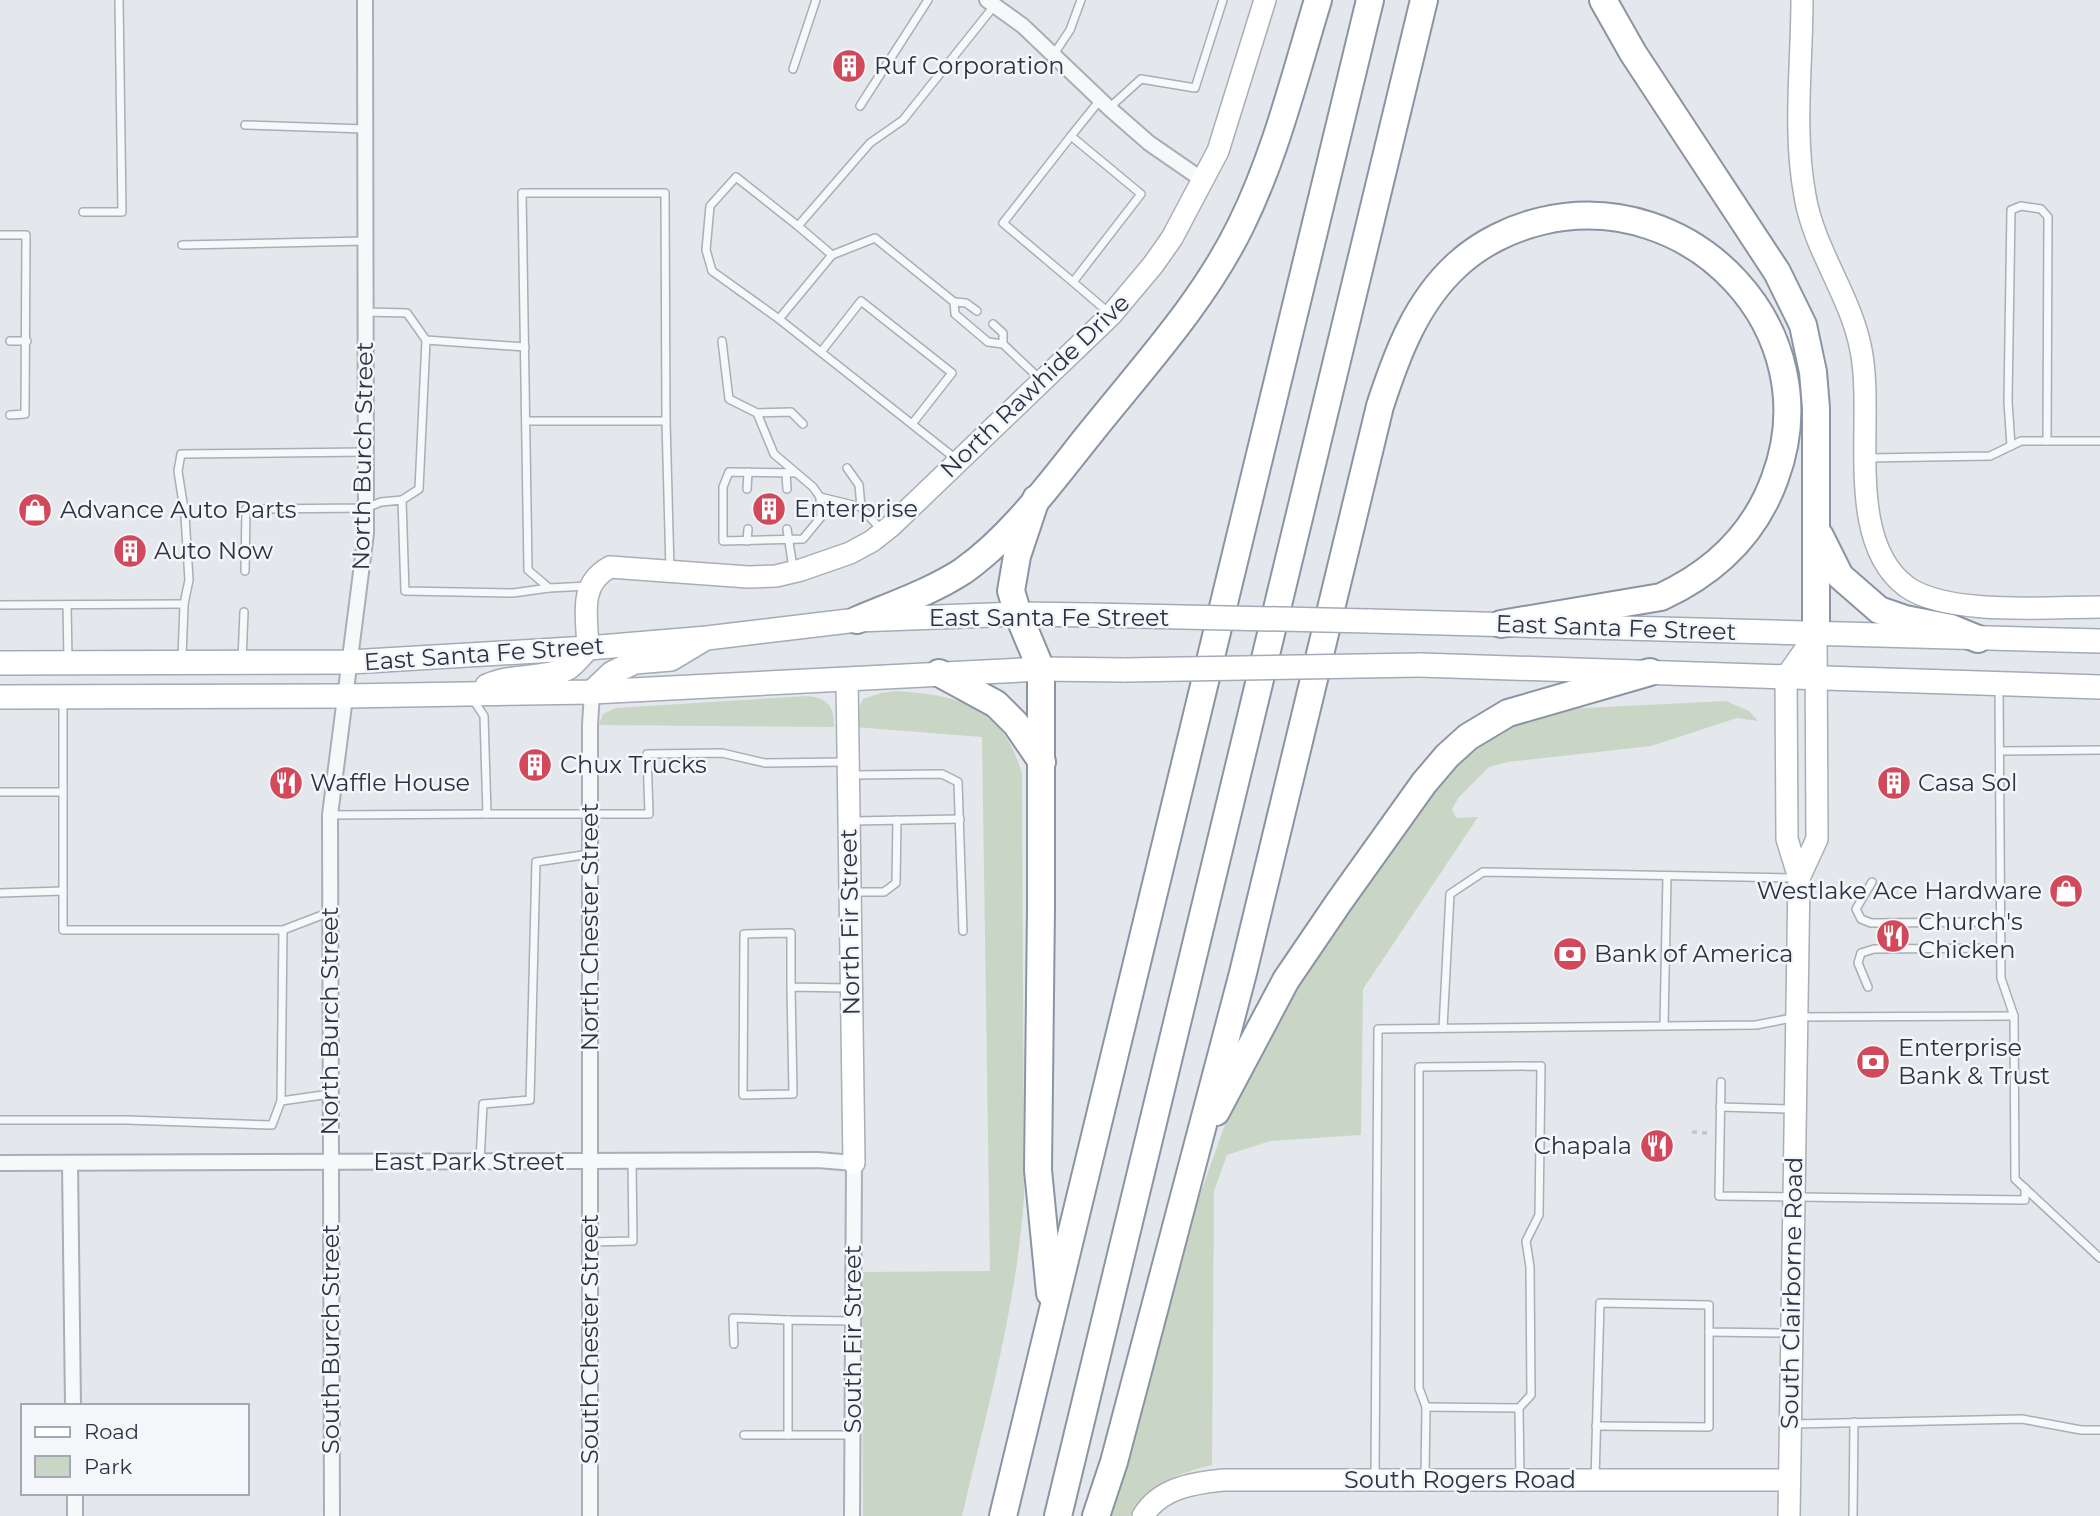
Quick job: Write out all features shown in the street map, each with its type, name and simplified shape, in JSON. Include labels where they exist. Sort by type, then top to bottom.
[{"type":"highway","points":[[857,620],[940,584],[963,570],[995,543],[1036,499],[1187,311],[1227,250],[1261,180],[1318,0]]},
{"type":"highway","points":[[1003,1516],[1370,0]]},
{"type":"highway","points":[[1058,1516],[1424,0]]},
{"type":"highway","points":[[1603,0],[1633,52],[1777,272],[1803,325],[1813,372],[1816,408],[1815,634]]},
{"type":"highway","points":[[1096,1516],[1114,1462],[1246,960],[1380,406],[1405,338],[1418,312],[1445,277],[1459,263],[1506,233],[1530,223],[1579,215],[1616,218],[1657,227],[1702,250],[1723,268],[1741,285],[1769,332],[1785,383],[1787,413],[1786,440],[1770,492],[1760,513],[1728,553],[1706,573],[1682,587],[1661,597],[1501,624]]},
{"type":"highway","points":[[1036,499],[1013,575],[1011,591],[1041,669],[1038,1170],[1052,1312]]},
{"type":"highway","points":[[1817,531],[1840,576],[1878,610],[1905,619],[1951,628],[1978,639]]},
{"type":"highway","points":[[1199,1140],[1221,1105],[1286,980],[1362,870],[1447,755],[1468,737],[1508,713],[1650,671]]},
{"type":"highway","points":[[939,673],[996,704],[1016,724],[1042,762]]},
{"type":"main road","name":"East Santa Fe Street","points":[[0,663],[350,662],[588,648],[707,638],[857,620],[1018,614],[2100,640]]},
{"type":"main road","points":[[592,692],[612,673],[635,662],[671,659],[707,638]]},
{"type":"main road","points":[[470,694],[503,679],[551,674],[570,667],[588,648]]},
{"type":"main road","name":"East Santa Fe Street","points":[[0,697],[592,692],[1041,669],[1420,665],[2100,687]]},
{"type":"street","name":"North Burch Street","points":[[330,1162],[330,815],[366,533],[365,0]]},
{"type":"street","name":"North Rawhide Drive","points":[[589,586],[597,574],[610,567],[748,577],[794,572],[850,553],[883,532],[1111,315],[1153,265],[1172,238],[1226,130],[1265,0]]},
{"type":"street","points":[[1801,0],[1800,143],[1805,196],[1823,253],[1846,303],[1861,349],[1866,397],[1866,512],[1883,560],[1908,587],[1946,603],[1969,606],[2100,607]]},
{"type":"street","points":[[990,3],[1023,26],[1149,143],[1203,180]]},
{"type":"street","points":[[588,648],[589,586]]},
{"type":"street","points":[[1799,878],[1787,839],[1786,677],[1815,634]]},
{"type":"street","points":[[1799,878],[1817,839],[1815,634]]},
{"type":"street","name":"North Fir Street","points":[[847,680],[854,1163]]},
{"type":"street","name":"North Chester Street","points":[[590,1161],[592,692]]},
{"type":"street","name":"South Clairborne Road","points":[[1789,1516],[1799,878]]},
{"type":"street","name":"East Park Street","points":[[0,1163],[818,1160],[854,1163]]},
{"type":"street","name":"South Chester Street","points":[[590,1161],[590,1516]]},
{"type":"street","name":"South Burch Street","points":[[330,1162],[332,1516]]},
{"type":"street","points":[[70,1163],[73,1404]]},
{"type":"street","name":"South Fir Street","points":[[852,1516],[854,1163]]},
{"type":"street","name":"South Rogers Road","points":[[1143,1516],[1161,1497],[1189,1483],[1223,1480],[1789,1480]]},
{"type":"street","points":[[75,1495],[75,1516]]},
{"type":"lane","points":[[83,212],[122,212],[119,0]]},
{"type":"lane","points":[[793,69],[816,0]]},
{"type":"lane","points":[[860,106],[928,0]]},
{"type":"lane","points":[[1054,54],[1070,30],[1081,0]]},
{"type":"lane","points":[[1111,315],[1003,223],[1071,136],[1104,104],[1142,79],[1195,88],[1223,0]]},
{"type":"lane","points":[[798,226],[870,143],[903,120],[990,3]]},
{"type":"lane","points":[[245,125],[365,129]]},
{"type":"lane","points":[[1071,136],[1141,194],[1073,282]]},
{"type":"lane","points":[[832,255],[736,177],[710,206],[706,250],[712,271],[779,319],[959,461]]},
{"type":"lane","points":[[549,588],[528,570],[522,193],[665,193],[670,571]]},
{"type":"lane","points":[[2011,446],[2008,402],[2011,210],[2021,206],[2041,209],[2048,216],[2047,441]]},
{"type":"lane","points":[[0,235],[26,235],[25,414],[10,415]]},
{"type":"lane","points":[[779,319],[832,255],[875,238],[954,302],[966,303],[976,311]]},
{"type":"lane","points":[[182,245],[365,241]]},
{"type":"lane","points":[[821,352],[862,301],[952,373],[912,424]]},
{"type":"lane","points":[[954,302],[955,314],[988,342],[1003,344],[1041,380]]},
{"type":"lane","points":[[245,571],[246,509],[366,508],[381,502],[402,500],[419,489],[426,340],[407,313],[366,312]]},
{"type":"lane","points":[[993,324],[1003,333],[1003,344]]},
{"type":"lane","points":[[426,340],[525,347]]},
{"type":"lane","points":[[10,341],[27,341]]},
{"type":"lane","points":[[722,341],[729,398],[757,413],[791,412],[803,424]]},
{"type":"lane","points":[[757,413],[774,454],[813,487],[820,497],[821,517],[803,539],[723,541],[723,487],[729,472],[796,473]]},
{"type":"lane","points":[[526,421],[666,421]]},
{"type":"lane","points":[[1866,458],[1990,456],[2021,441],[2100,441]]},
{"type":"lane","points":[[182,663],[184,604],[189,580],[185,516],[178,471],[181,454],[366,452]]},
{"type":"lane","points":[[847,468],[859,485],[860,507]]},
{"type":"lane","points":[[747,489],[748,472]]},
{"type":"lane","points":[[786,473],[787,489]]},
{"type":"lane","points":[[820,497],[860,507],[883,532]]},
{"type":"lane","points":[[402,500],[405,591],[513,593],[589,586]]},
{"type":"lane","points":[[747,541],[748,529]]},
{"type":"lane","points":[[787,529],[794,572]]},
{"type":"lane","points":[[0,605],[184,604]]},
{"type":"lane","points":[[67,605],[68,663]]},
{"type":"lane","points":[[242,662],[244,612]]},
{"type":"lane","points":[[1999,684],[2000,978],[2014,1016],[2015,1179],[2100,1258]]},
{"type":"lane","points":[[470,694],[484,716],[487,814]]},
{"type":"lane","points":[[63,696],[63,930],[283,930],[330,912]]},
{"type":"lane","points":[[2000,751],[2100,750]]},
{"type":"lane","points":[[330,815],[649,814],[647,754],[722,753],[765,764],[942,775],[958,782],[963,931]]},
{"type":"lane","points":[[0,792],[63,792]]},
{"type":"lane","points":[[849,821],[960,819]]},
{"type":"lane","points":[[850,892],[884,892],[896,883],[897,820]]},
{"type":"lane","points":[[480,1162],[483,1104],[530,1100],[536,862],[590,854]]},
{"type":"lane","points":[[1443,1028],[1450,894],[1483,872],[1799,878]]},
{"type":"lane","points":[[1664,1026],[1667,876]]},
{"type":"lane","points":[[1872,882],[1856,909],[1861,919],[1871,923],[2000,922]]},
{"type":"lane","points":[[0,893],[63,891]]},
{"type":"lane","points":[[0,1120],[127,1120],[272,1125],[281,1101],[283,930]]},
{"type":"lane","points":[[791,933],[791,987],[793,1094],[743,1096],[744,934],[791,933]]},
{"type":"lane","points":[[1868,987],[1858,962],[1861,953],[1874,949],[2000,948]]},
{"type":"lane","points":[[791,987],[852,988]]},
{"type":"lane","points":[[1375,1480],[1378,1028],[1767,1025],[1797,1017],[2014,1016]]},
{"type":"lane","points":[[1425,1480],[1426,1407],[1419,1388],[1419,1067],[1541,1066],[1539,1214],[1526,1241],[1530,1267],[1531,1395],[1519,1408],[1520,1480]]},
{"type":"lane","points":[[1721,1082],[1719,1196],[2025,1200],[2025,1188]]},
{"type":"lane","points":[[281,1101],[330,1094]]},
{"type":"lane","points":[[1720,1107],[1796,1109]]},
{"type":"lane","points":[[590,1242],[633,1241],[632,1161]]},
{"type":"lane","points":[[1595,1480],[1596,1426],[1600,1303],[1709,1305],[1709,1427],[1596,1426]]},
{"type":"lane","points":[[734,1344],[733,1318],[853,1321]]},
{"type":"lane","points":[[788,1320],[788,1435]]},
{"type":"lane","points":[[1709,1332],[1792,1333]]},
{"type":"lane","points":[[1426,1407],[1519,1408]]},
{"type":"lane","points":[[1790,1424],[2022,1419],[2081,1430],[2100,1430]]},
{"type":"lane","points":[[1853,1516],[1854,1422]]},
{"type":"lane","points":[[744,1435],[852,1435]]},
{"type":"path","points":[[1692,1132],[1720,1133]]},
{"type":"green space","points":[[896,691],[940,696],[976,708],[1003,732],[1022,773],[1024,1196],[1008,1317],[962,1516],[863,1516],[862,1272],[990,1271],[982,737],[855,727],[863,699]]},
{"type":"green space","points":[[807,696],[828,704],[833,714],[834,727],[599,725],[603,714],[616,708]]},
{"type":"green space","points":[[1726,701],[1749,711],[1758,721],[1737,718],[1651,746],[1508,762],[1489,767],[1459,797],[1452,809],[1456,818],[1478,817],[1363,989],[1361,1135],[1270,1141],[1227,1155],[1214,1191],[1212,1465],[1165,1482],[1147,1495],[1130,1516],[1109,1516],[1196,1206],[1233,1102],[1255,1057],[1316,956],[1423,805],[1460,758],[1499,728],[1564,709]]},
{"type":"place","name":"Ruf Corporation","points":[[849,66]]},
{"type":"place","name":"Enterprise","points":[[769,509]]},
{"type":"place","name":"Advance Auto Parts","points":[[35,510]]},
{"type":"place","name":"Auto Now","points":[[130,551]]},
{"type":"place","name":"Chux Trucks","points":[[535,765]]},
{"type":"place","name":"Waffle House","points":[[286,783]]},
{"type":"place","name":"Casa Sol","points":[[1894,783]]},
{"type":"place","name":"Westlake Ace Hardware","points":[[2066,891]]},
{"type":"place","name":"Church's Chicken","points":[[1893,936]]},
{"type":"place","name":"Bank of America","points":[[1570,954]]},
{"type":"place","name":"Enterprise Bank & Trust","points":[[1873,1062]]},
{"type":"place","name":"Chapala","points":[[1657,1146]]}]
